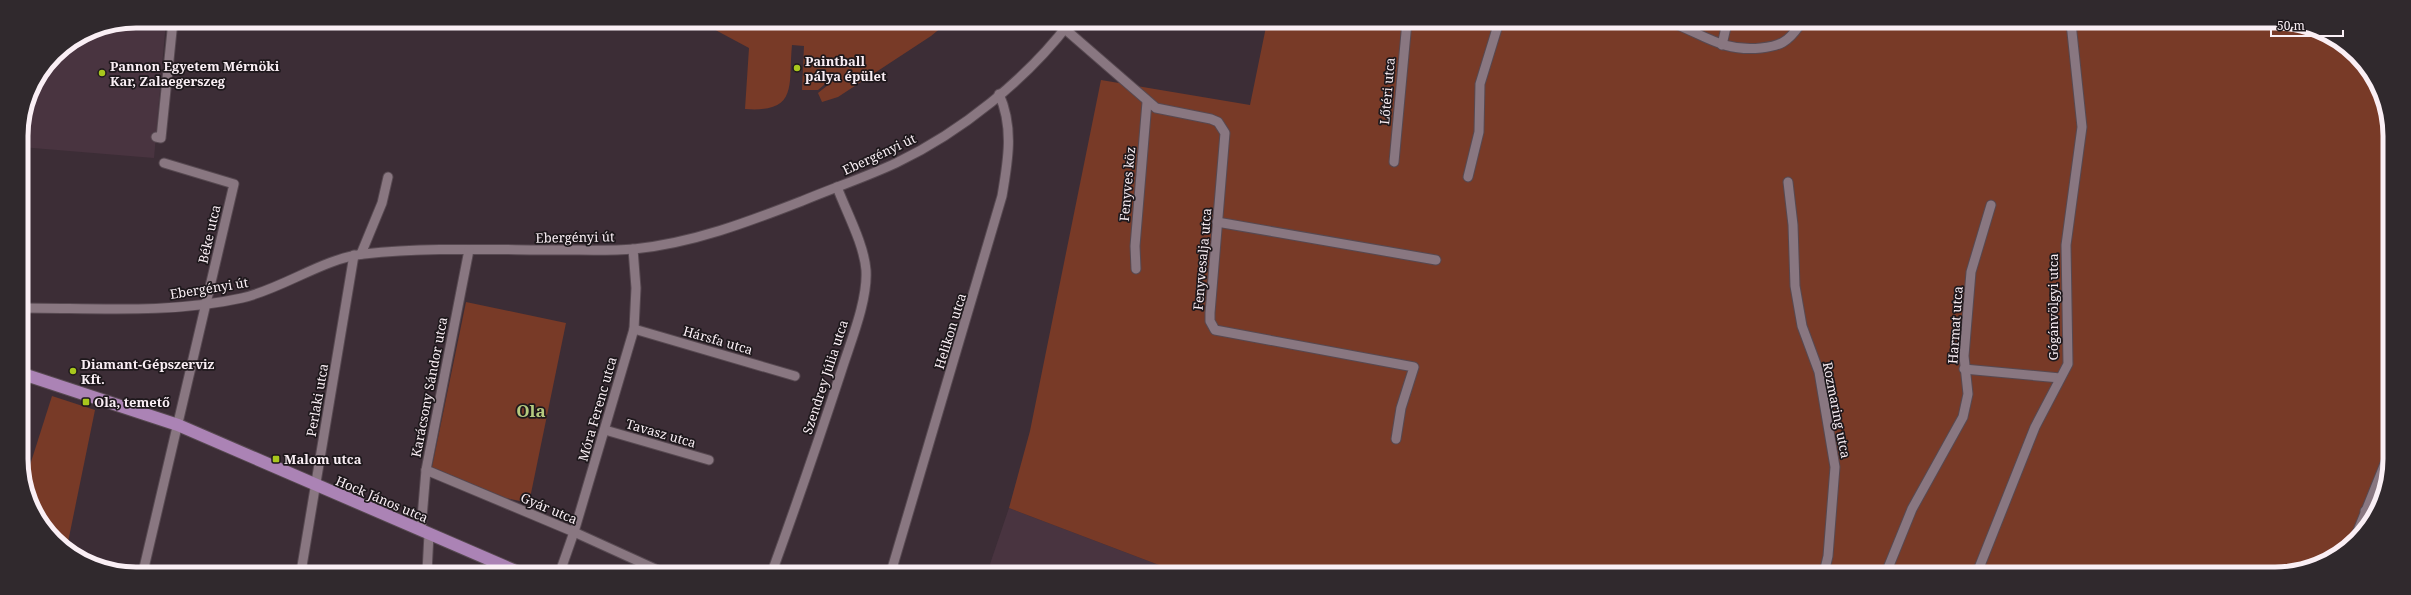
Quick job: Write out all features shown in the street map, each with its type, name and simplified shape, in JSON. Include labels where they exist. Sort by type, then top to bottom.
[{"type":"main road","name":"Hock János utca","points":[[28,376],[178,425],[506,567]]},
{"type":"street","points":[[156,137],[161,138],[172,28]]},
{"type":"street","name":"Ebergényi út","points":[[28,308],[140,309],[243,298],[358,255],[469,250],[633,249],[689,239],[718,231],[837,187],[896,163],[922,149],[975,115],[1043,53],[1066,28]]},
{"type":"street","name":"Fenyvesalja utca","points":[[1070,28],[1147,102],[1164,111],[1211,119],[1222,127],[1226,140],[1217,222],[1210,313],[1210,321],[1215,330],[1414,367],[1401,408],[1396,439]]},
{"type":"street","name":"Lőtéri utca","points":[[1394,162],[1406,28]]},
{"type":"street","points":[[1468,177],[1479,132],[1480,84],[1497,28]]},
{"type":"street","points":[[1684,28],[1722,45],[1742,50],[1780,45],[1791,38],[1798,28]]},
{"type":"street","points":[[1722,45],[1726,28]]},
{"type":"street","name":"Gógánvölgyi utca","points":[[1980,567],[2035,427],[2068,364],[2066,245],[2082,127],[2072,28]]},
{"type":"street","name":"Helikon utca","points":[[892,567],[1002,196],[1009,137],[1006,113],[999,94]]},
{"type":"street","name":"Fenyves köz","points":[[1136,268],[1135,246],[1147,102]]},
{"type":"street","name":"Béke utca","points":[[144,567],[234,184],[164,163]]},
{"type":"street","name":"Perlaki utca","points":[[302,567],[358,255],[382,204],[388,176]]},
{"type":"street","name":"Rozmaring utca","points":[[1788,182],[1793,225],[1795,286],[1802,326],[1819,372],[1835,467],[1828,556],[1825,567]]},
{"type":"street","name":"Szendrey Júlia utca","points":[[774,567],[812,461],[853,335],[865,284],[866,270],[863,254],[837,187]]},
{"type":"street","name":"Harmat utca","points":[[1888,567],[1912,509],[1964,417],[1968,394],[1964,369],[1971,272],[1991,205]]},
{"type":"street","points":[[1217,222],[1436,260]]},
{"type":"street","name":"Móra Ferenc utca","points":[[562,567],[605,430],[634,328],[636,288],[633,249]]},
{"type":"street","name":"Karácsony Sándor utca","points":[[425,532],[426,470],[469,250]]},
{"type":"street","name":"Hársfa utca","points":[[634,328],[795,376]]},
{"type":"street","points":[[1964,369],[2060,378]]},
{"type":"street","name":"Tavasz utca","points":[[605,430],[709,460]]},
{"type":"street","points":[[2359,527],[2383,469]]},
{"type":"street","name":"Gyár utca","points":[[426,470],[574,532],[651,567]]},
{"type":"street","points":[[2365,511],[2370,512]]},
{"type":"street","points":[[425,532],[427,567]]},
{"type":"shaded area","name":"Pannon Egyetem Mérnöki Kar, Zalaegerszeg","points":[[129,28],[165,28],[154,158],[28,148],[29,122],[39,88],[55,65],[76,46],[95,36],[115,30]]},
{"type":"shaded area","points":[[712,28],[941,28],[931,36],[838,97],[822,102],[818,93],[833,81],[831,79],[818,90],[802,90],[804,46],[792,45],[790,84],[787,94],[783,101],[775,106],[762,109],[745,109],[749,48]]},
{"type":"shaded area","points":[[1266,28],[2282,28],[2310,34],[2329,42],[2341,50],[2361,70],[2372,88],[2381,115],[2383,129],[2383,466],[2377,494],[2369,513],[2361,525],[2335,549],[2316,559],[2296,565],[2282,567],[1164,567],[1009,508],[1030,431],[1101,80],[1250,105]]},
{"type":"shaded area","points":[[466,302],[566,323],[529,503],[506,498],[432,467]]},
{"type":"shaded area","points":[[52,396],[95,410],[68,543],[50,525],[42,513],[34,494],[29,470]]},
{"type":"shaded area","points":[[1009,508],[1164,567],[989,567]]},
{"type":"place","name":"Paintball pálya épület","points":[[797,68]]},
{"type":"place","name":"Pannon Egyetem Mérnöki Kar, Zalaegerszeg","points":[[102,73]]},
{"type":"place","name":"Diamant-Gépszerviz Kft.","points":[[73,371]]},
{"type":"place","name":"Ola, temető","points":[[86,402]]},
{"type":"place","name":"Malom utca","points":[[276,459]]},
{"type":"district","name":"Ola","points":[[531,410]]}]
